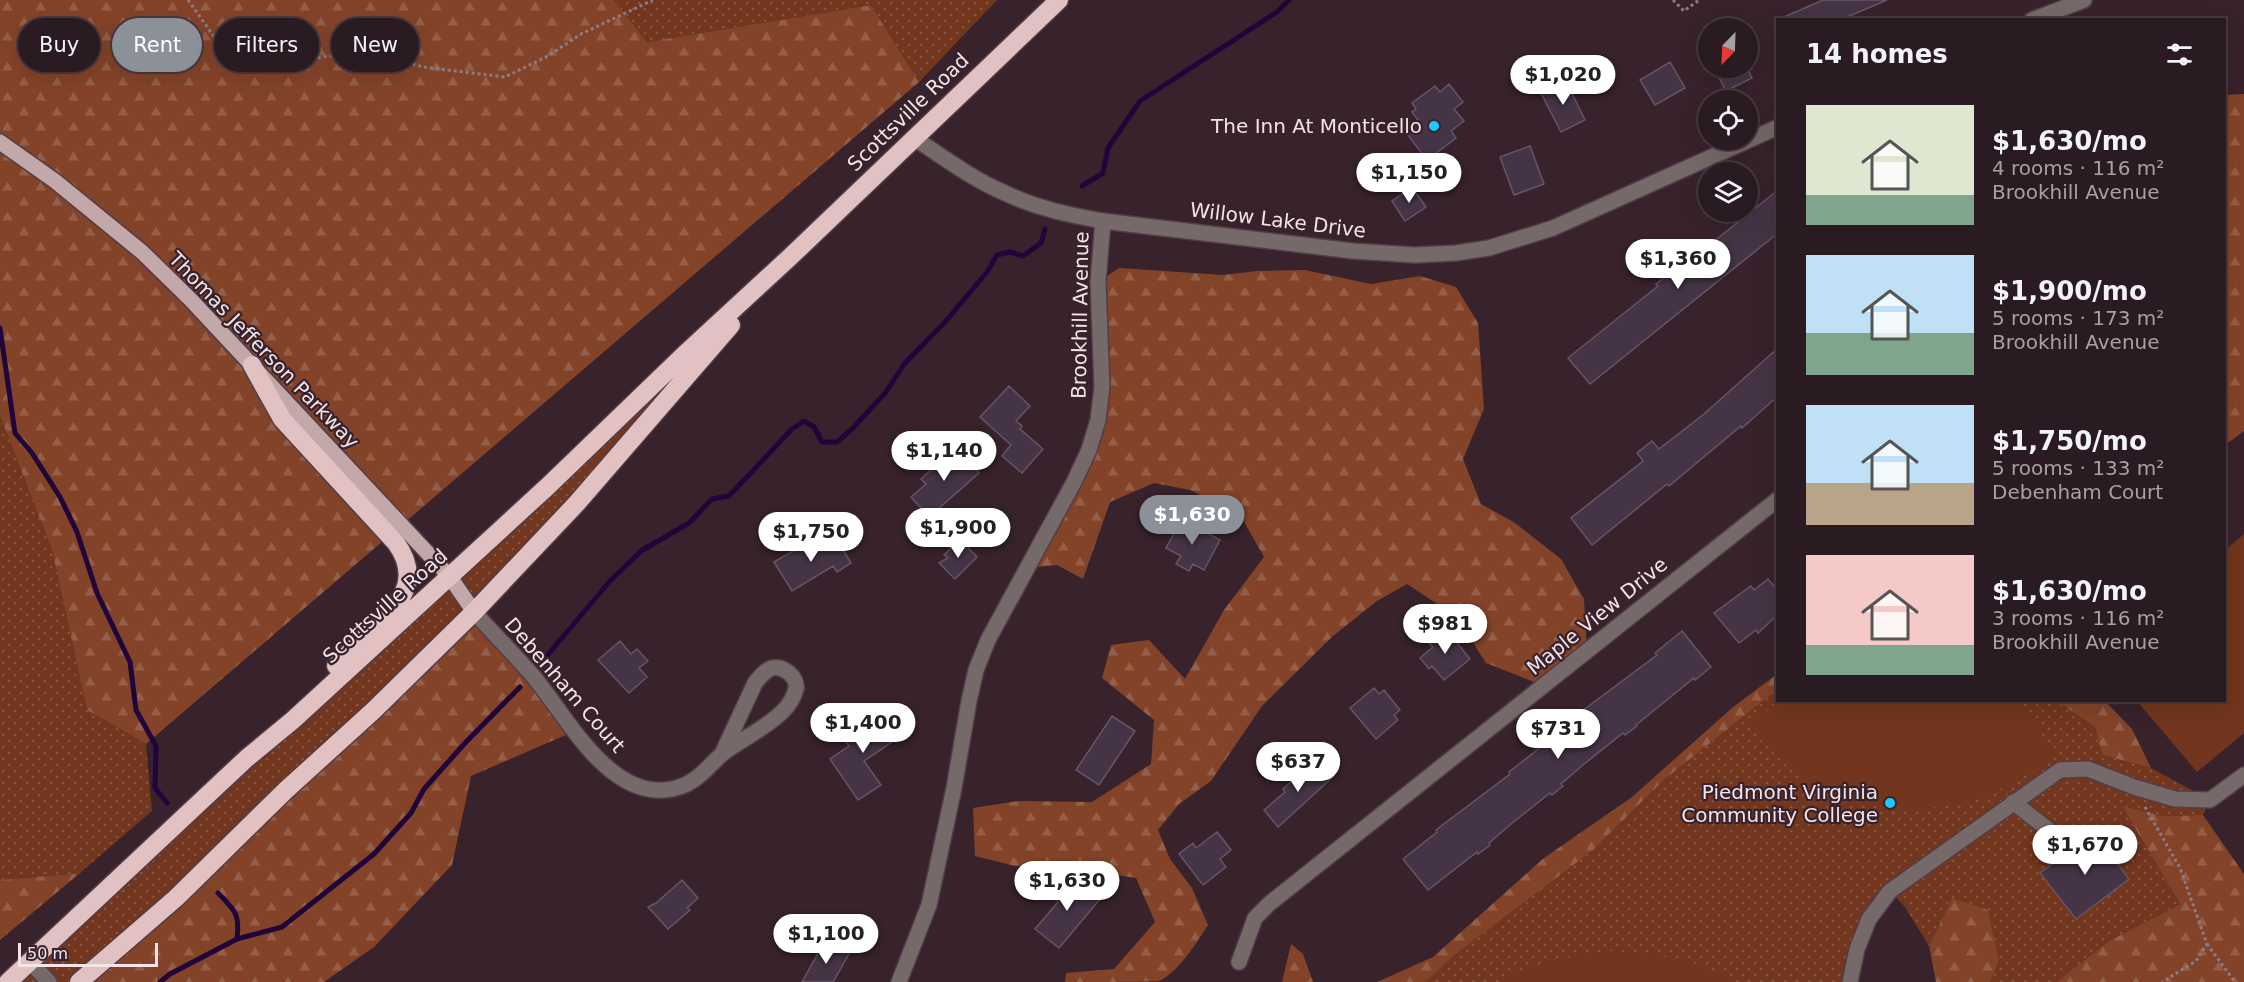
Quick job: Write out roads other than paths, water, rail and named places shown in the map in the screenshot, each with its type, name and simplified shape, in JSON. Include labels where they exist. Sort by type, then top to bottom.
[{"type":"highway","name":"Scottsville Road","points":[[8,982],[247,758],[293,720],[450,578],[1059,0]]},
{"type":"highway","name":"Scottsville Road","points":[[79,982],[139,928],[177,898],[286,790],[373,711],[474,612],[577,503],[789,258]]},
{"type":"highway","points":[[247,758],[392,612],[402,597],[408,576],[404,554],[396,543],[282,419],[252,365]]},
{"type":"main road","name":"Thomas Jefferson Parkway","points":[[0,142],[55,181],[142,252],[191,300],[450,578],[474,612]]},
{"type":"street","points":[[2037,18],[2084,0]]},
{"type":"street","name":"Willow Lake Drive","points":[[914,138],[978,180],[1005,194],[1063,214],[1103,221],[1353,251],[1414,255],[1456,253],[1489,248],[1553,228],[1776,128]]},
{"type":"street","name":"Brookhill Avenue","points":[[899,982],[929,905],[976,670],[988,640],[1074,482],[1089,450],[1098,420],[1102,387],[1098,282],[1103,221]]},
{"type":"street","name":"Maple View Drive","points":[[1239,962],[1255,918],[1269,904],[1776,501]]},
{"type":"street","name":"Debenham Court","points":[[474,612],[533,676],[575,731],[607,767],[621,779],[652,789],[665,790],[681,787],[695,779],[722,754],[781,713],[790,702],[796,689],[791,674],[782,669],[773,668],[762,674],[755,683],[722,754]]},
{"type":"street","points":[[1850,982],[1857,949],[1869,919],[1881,900],[1890,891],[2060,770],[2088,769],[2134,787],[2175,799],[2210,800],[2244,775]]},
{"type":"street","points":[[2013,802],[2063,841]]},
{"type":"street","points":[[30,962],[48,982]]},
{"type":"waterway","points":[[1082,186],[1103,173],[1108,148],[1140,101],[1277,12],[1289,0]]},
{"type":"waterway","points":[[540,664],[610,581],[641,551],[689,523],[712,499],[729,496],[792,429],[804,421],[814,427],[822,442],[837,442],[886,392],[904,364],[946,321],[987,272],[997,255],[1010,252],[1023,256],[1041,243],[1045,229]]},
{"type":"waterway","points":[[0,328],[15,433],[32,453],[60,497],[77,532],[97,593],[130,662],[136,710],[156,746],[155,788],[167,803]]},
{"type":"waterway","points":[[160,982],[170,974],[237,939],[282,927],[374,854],[411,813],[424,789],[520,687]]},
{"type":"waterway","points":[[218,893],[235,913],[238,924],[237,939]]},
{"type":"place","name":"The Inn At Monticello","points":[[1434,126]]},
{"type":"place","name":"Piedmont Virginia Community College","points":[[1890,803]]}]
